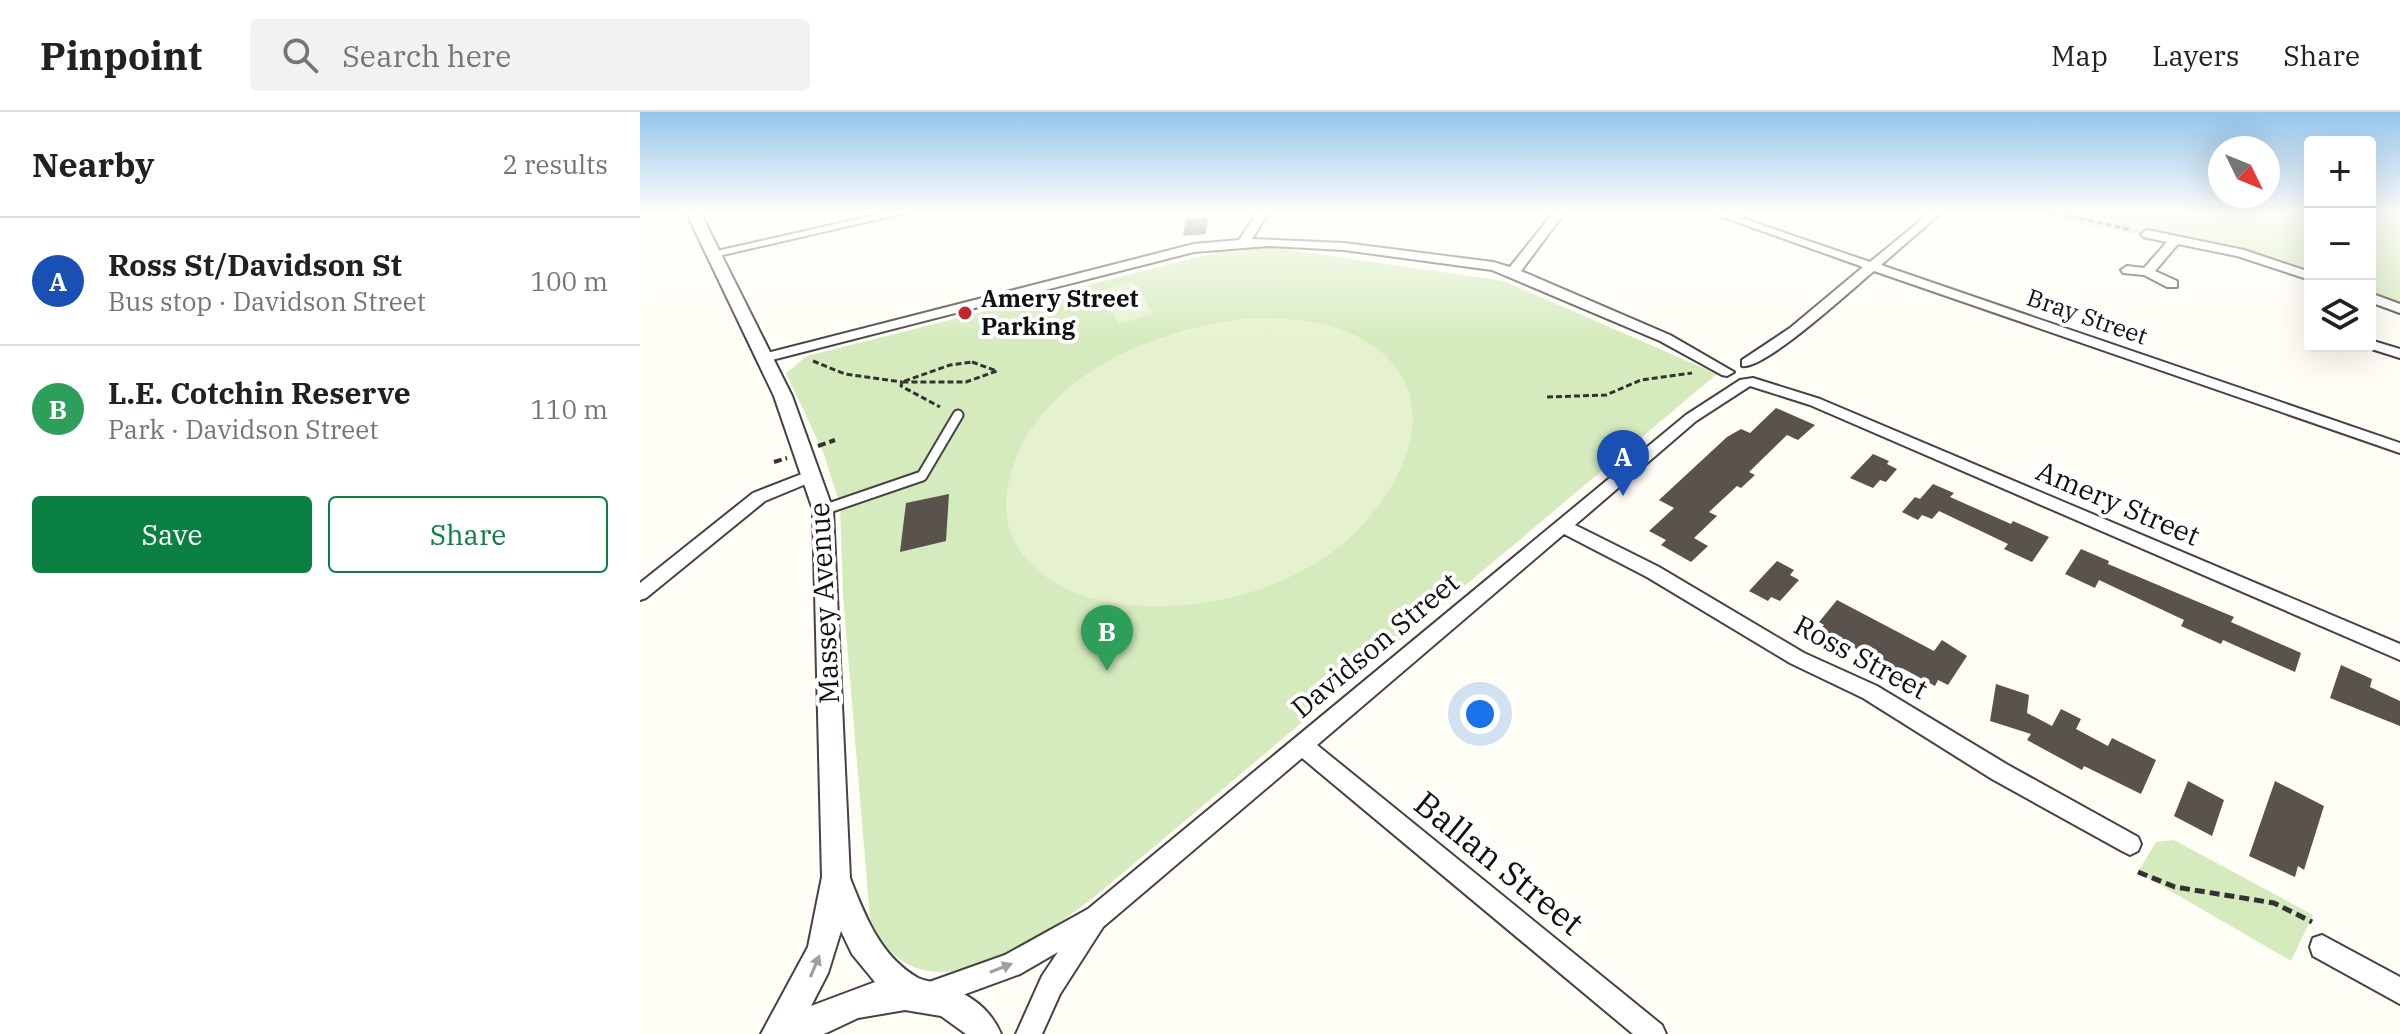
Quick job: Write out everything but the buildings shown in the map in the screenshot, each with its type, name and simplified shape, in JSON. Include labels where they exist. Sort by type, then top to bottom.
[{"type":"street","name":"Massey Avenue","points":[[715,255],[764,358],[814,480],[823,510],[836,877],[823,947],[813,973],[777,1034]]},
{"type":"street","name":"Amery Street","points":[[764,358],[1167,255]]},
{"type":"street","name":"Amery Street","points":[[1399,255],[1493,266],[1513,272],[2400,652]]},
{"type":"street","points":[[1513,272],[1526,255]]},
{"type":"street","name":"Bray Street","points":[[1840,255],[2400,448]]},
{"type":"street","name":"Davidson Street","points":[[921,994],[1011,965],[1097,917],[1885,255]]},
{"type":"street","points":[[2147,272],[2162,255]]},
{"type":"street","points":[[2246,255],[2304,274]]},
{"type":"street","points":[[2127,270],[2147,272],[2172,284]]},
{"type":"street","points":[[2376,299],[2400,309]]},
{"type":"street","points":[[2376,345],[2399,351]]},
{"type":"street","points":[[640,593],[737,517],[814,480]]},
{"type":"street","name":"Ross Street","points":[[1563,526],[1653,572],[1797,658],[1870,692],[2000,772],[2130,844]]},
{"type":"street","name":"Ballan Street","points":[[1302,745],[1653,1034]]},
{"type":"street","name":"Massey Avenue","points":[[836,877],[864,950],[883,972],[921,994],[958,1006],[982,1027],[985,1034]]},
{"type":"street","name":"Davidson Street","points":[[1029,1034],[1051,985],[1097,917]]},
{"type":"street","points":[[2322,947],[2400,991]]},
{"type":"street","points":[[795,1034],[839,1009],[878,997],[921,994]]},
{"type":"lane","points":[[823,510],[922,476],[958,415]]},
{"type":"path","points":[[805,362],[823,363],[845,374],[902,382],[966,382],[997,371],[984,363],[964,361],[902,382]]},
{"type":"path","points":[[1547,397],[1606,395],[1641,380],[1692,373]]},
{"type":"path","points":[[902,382],[901,386],[910,392],[940,407]]},
{"type":"path","points":[[2138,872],[2175,887],[2274,903],[2312,922]]},
{"type":"green space","points":[[1206,255],[1326,255],[1504,281],[1717,374],[1093,898],[1039,936],[1008,953],[976,966],[945,972],[915,968],[890,951],[870,918],[843,595],[840,504],[823,452],[786,373],[807,356]]},
{"type":"green space","points":[[2240,255],[2304,255],[2304,271]]},
{"type":"green space","points":[[2376,255],[2400,255],[2400,306],[2376,296]]},
{"type":"green space","points":[[1133,282],[1153,314],[1119,324],[1099,291]]},
{"type":"green space","points":[[1259,318],[1316,323],[1357,336],[1395,366],[1409,393],[1413,422],[1407,452],[1394,481],[1355,533],[1311,566],[1267,587],[1196,604],[1148,606],[1114,603],[1064,588],[1036,569],[1018,547],[1009,528],[1007,498],[1010,477],[1024,441],[1047,409],[1075,383],[1145,343],[1184,330]]},
{"type":"green space","points":[[2174,840],[2313,915],[2291,961],[2138,872],[2156,842]]},
{"type":"place","name":"Amery Street Parking","points":[[965,313]]},
{"type":"place","name":"Ross St/Davidson St","points":[[1623,496]]},
{"type":"place","name":"L.E. Cotchin Reserve","points":[[1107,671]]}]
